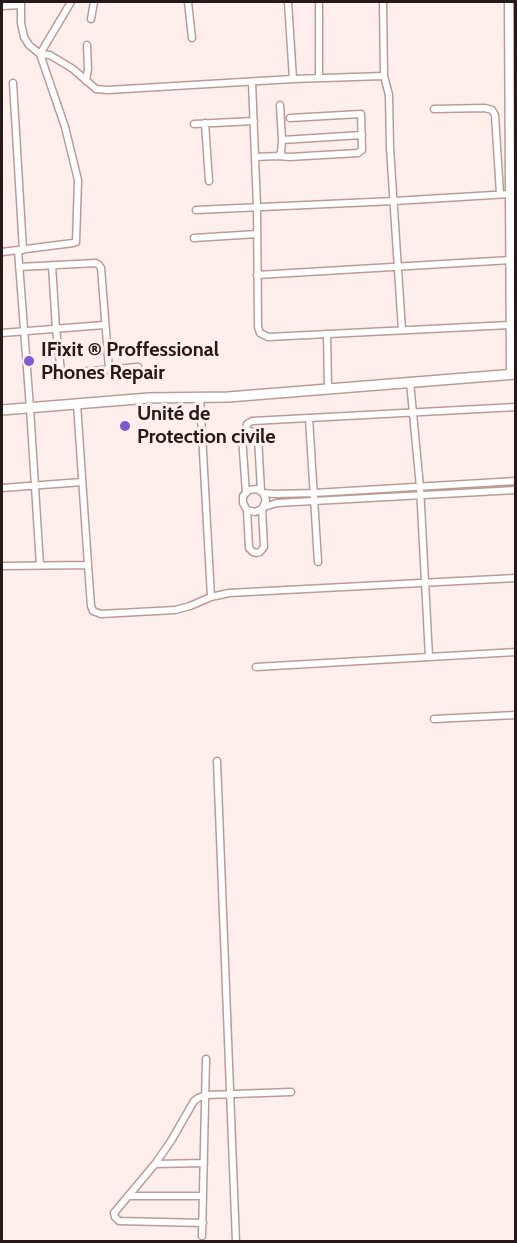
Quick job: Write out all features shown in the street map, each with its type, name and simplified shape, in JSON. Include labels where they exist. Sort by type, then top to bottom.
[{"type":"main road","points":[[2,410],[149,398],[228,397],[513,374]]},
{"type":"street","points":[[40,54],[71,2]]},
{"type":"street","points":[[91,19],[94,2]]},
{"type":"street","points":[[188,2],[192,38]]},
{"type":"street","points":[[288,2],[293,79]]},
{"type":"street","points":[[383,2],[384,76],[388,94],[402,330]]},
{"type":"street","points":[[508,2],[510,325],[513,374]]},
{"type":"street","points":[[2,6],[21,3],[24,38],[40,54],[65,127],[78,180],[77,239],[73,243],[2,252]]},
{"type":"street","points":[[319,5],[319,78]]},
{"type":"street","points":[[86,81],[87,45]]},
{"type":"street","points":[[40,54],[50,55],[73,69],[96,89],[108,90],[384,76]]},
{"type":"street","points":[[252,82],[257,207],[258,327],[262,335],[268,337],[510,325]]},
{"type":"street","points":[[14,83],[21,250],[19,267],[40,565]]},
{"type":"street","points":[[278,156],[281,153],[282,140],[280,105]]},
{"type":"street","points":[[435,109],[485,108],[492,110],[495,116],[500,194]]},
{"type":"street","points":[[255,157],[289,158],[358,153],[363,150],[362,117],[358,113],[290,118]]},
{"type":"street","points":[[194,124],[254,121]]},
{"type":"street","points":[[205,123],[209,181]]},
{"type":"street","points":[[282,140],[362,135]]},
{"type":"street","points":[[196,210],[510,194]]},
{"type":"street","points":[[194,238],[257,234]]},
{"type":"street","points":[[257,275],[511,260]]},
{"type":"street","points":[[19,267],[96,263],[99,265],[109,369]]},
{"type":"street","points":[[52,265],[61,371],[64,373],[138,367]]},
{"type":"street","points":[[2,333],[104,325]]},
{"type":"street","points":[[327,334],[328,388]]},
{"type":"street","points":[[410,382],[420,487],[429,657]]},
{"type":"street","points":[[200,397],[211,597]]},
{"type":"street","points":[[77,404],[90,606],[98,614],[175,610],[229,593],[516,578]]},
{"type":"street","points":[[246,493],[242,437],[247,424],[252,420],[516,407]]},
{"type":"street","points":[[309,418],[318,562]]},
{"type":"street","points":[[246,431],[253,430],[258,436],[262,492],[266,500],[263,508],[264,547],[256,553],[249,548],[247,510],[242,500],[246,493],[253,489],[262,492],[275,494],[314,493],[516,481]]},
{"type":"street","points":[[2,488],[82,482]]},
{"type":"street","points":[[247,510],[255,512],[274,503],[516,490]]},
{"type":"street","points":[[2,566],[88,565]]},
{"type":"street","points":[[256,667],[516,652]]},
{"type":"street","points":[[434,719],[516,715]]},
{"type":"street","points":[[217,762],[236,1242]]},
{"type":"street","points":[[202,1236],[206,1059]]},
{"type":"street","points":[[202,1223],[117,1220],[114,1215],[155,1164],[194,1101],[200,1096],[291,1092]]},
{"type":"street","points":[[155,1164],[204,1163]]},
{"type":"street","points":[[128,1196],[203,1196]]},
{"type":"place","name":"IFixit ® Proffessional Phones Repair","points":[[29,361]]},
{"type":"place","name":"Unité de Protection civile","points":[[125,426]]}]
